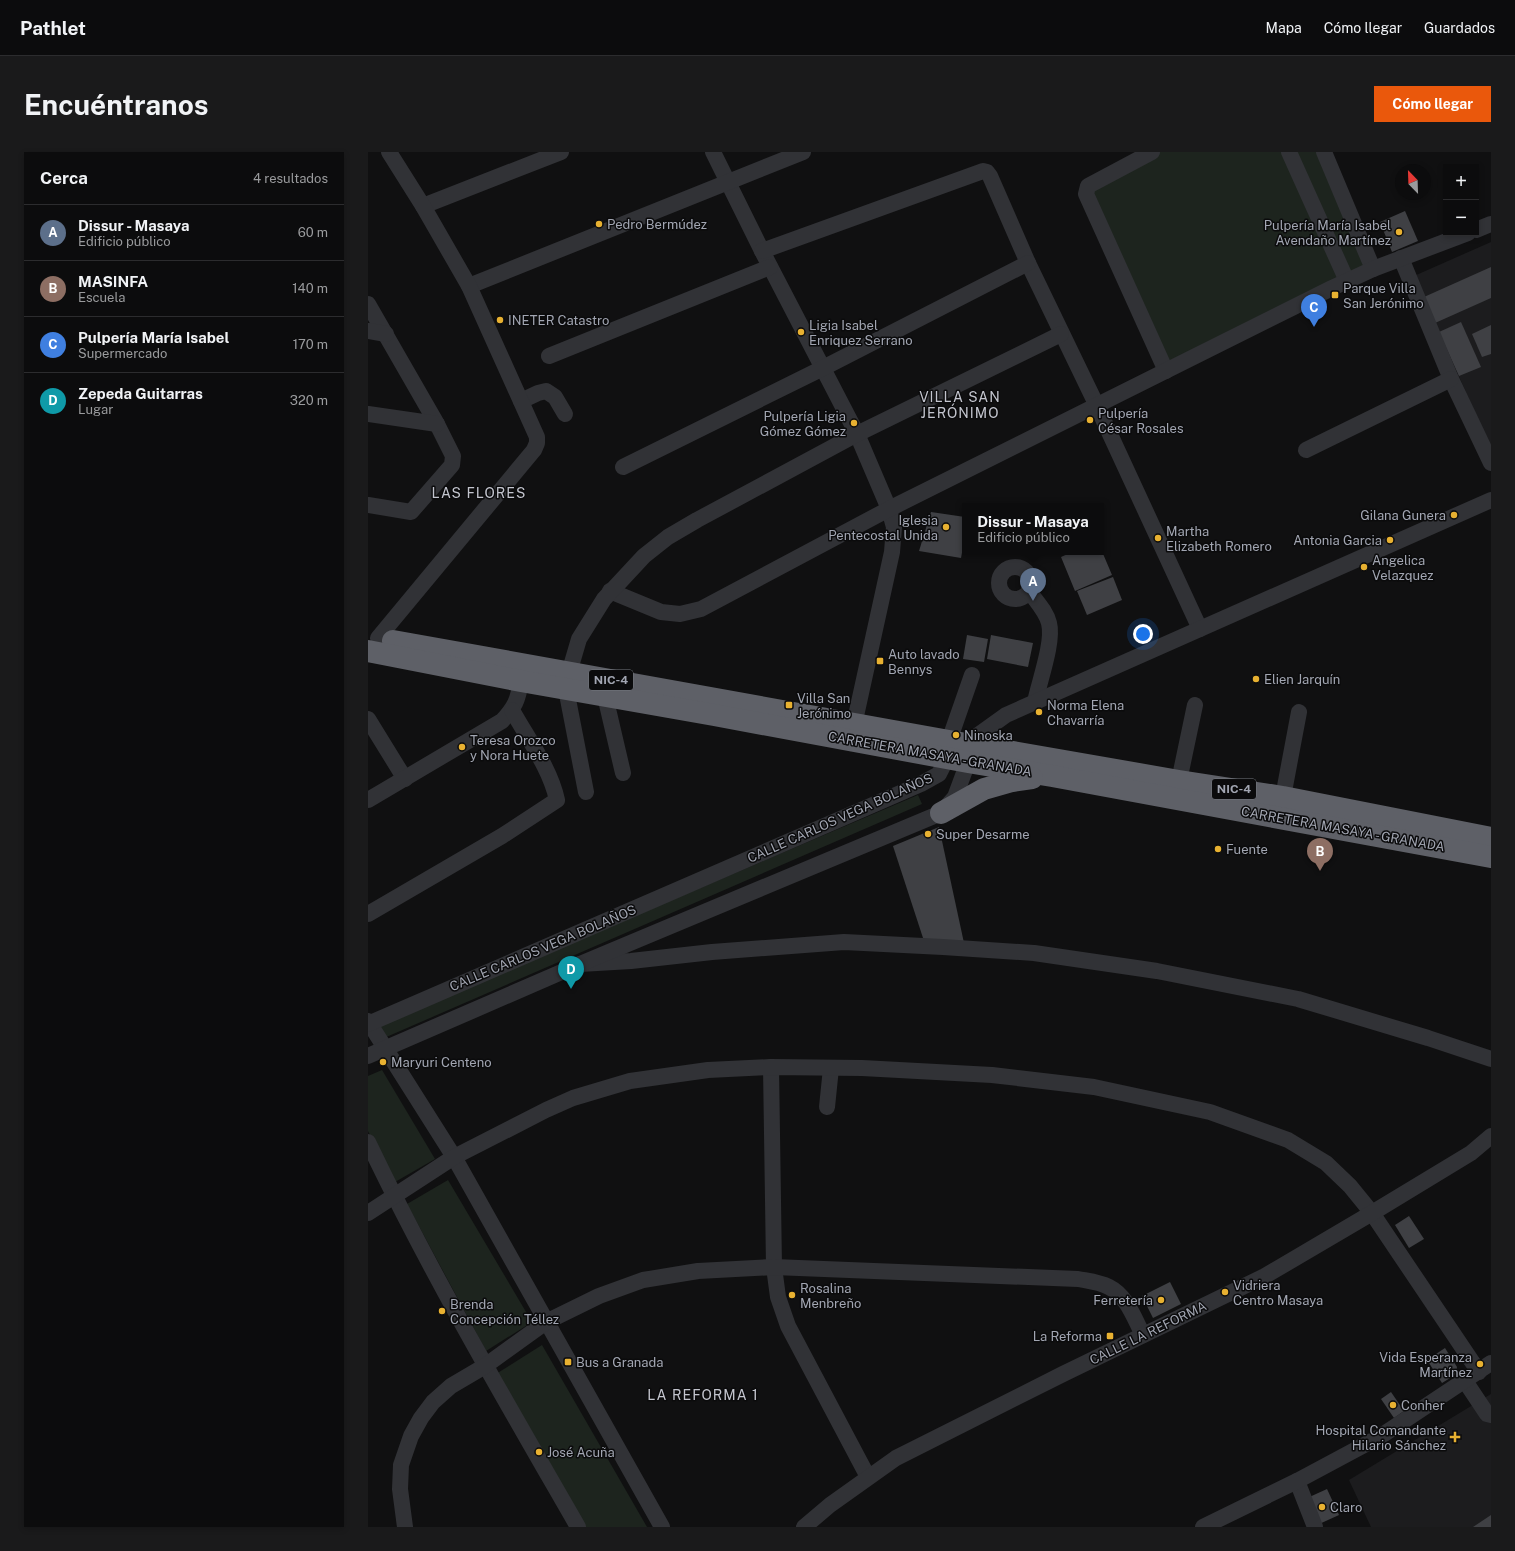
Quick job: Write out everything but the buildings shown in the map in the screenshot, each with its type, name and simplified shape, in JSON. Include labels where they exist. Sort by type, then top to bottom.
[{"type":"highway","name":"CARRETERA MASAYA - GRANADA","points":[[371,642],[567,681],[958,751],[1283,796],[1491,838]]},
{"type":"highway","name":"CARRETERA MASAYA - GRANADA","points":[[371,642],[521,681],[567,681],[605,696],[853,732]]},
{"type":"highway","name":"CARRETERA MASAYA - GRANADA","points":[[958,751],[1052,776],[1491,857]]},
{"type":"highway","points":[[941,813],[984,789],[1012,781],[1052,776]]},
{"type":"street","points":[[371,642],[534,450],[538,437],[469,286],[423,206],[389,152]]},
{"type":"street","points":[[423,206],[561,152]]},
{"type":"street","points":[[713,152],[770,267],[857,434],[889,509],[894,527],[892,552],[853,732]]},
{"type":"street","points":[[469,286],[729,183],[803,152]]},
{"type":"street","points":[[1152,152],[1088,186],[1086,194],[1166,370]]},
{"type":"street","points":[[1289,152],[1347,281]]},
{"type":"street","points":[[1324,152],[1373,269]]},
{"type":"street","points":[[762,251],[982,171],[987,172],[1061,334],[1097,406],[1200,629]]},
{"type":"street","points":[[1479,229],[1491,224]]},
{"type":"street","points":[[610,591],[661,612],[680,614],[701,609],[889,509],[1347,281],[1373,269],[1460,236]]},
{"type":"street","points":[[1401,258],[1451,379],[1491,463]]},
{"type":"street","points":[[623,467],[823,368],[1028,263]]},
{"type":"street","points":[[549,356],[770,267]]},
{"type":"street","points":[[368,304],[437,424],[453,456],[452,465],[411,512],[368,505]]},
{"type":"street","points":[[368,331],[386,334]]},
{"type":"street","points":[[586,792],[567,681],[579,639],[590,620],[610,591],[644,556],[668,538],[697,520],[857,434],[1061,334]]},
{"type":"street","points":[[1306,450],[1451,379]]},
{"type":"street","points":[[521,401],[546,391],[555,397],[565,414]]},
{"type":"street","points":[[368,414],[437,424]]},
{"type":"street","points":[[958,751],[1006,715],[1491,500]]},
{"type":"street","points":[[1029,591],[1049,623],[1050,638],[1035,702]]},
{"type":"street","points":[[368,1056],[580,964],[941,813],[955,797],[958,751],[972,675]]},
{"type":"street","points":[[368,800],[502,721],[512,710],[518,699],[521,681]]},
{"type":"street","points":[[605,696],[622,773]]},
{"type":"street","points":[[1179,781],[1195,705]]},
{"type":"street","points":[[368,914],[502,836],[557,800],[546,770],[512,710]]},
{"type":"street","points":[[1283,796],[1299,712]]},
{"type":"street","points":[[368,719],[405,779]]},
{"type":"street","name":"CALLE CARLOS VEGA BOLAÑOS","points":[[368,1023],[921,784],[939,774],[958,751]]},
{"type":"street","points":[[580,964],[631,961],[712,952],[844,942],[943,947],[1034,954],[1157,971],[1298,1000],[1428,1038],[1491,1060]]},
{"type":"street","points":[[368,1023],[454,1157],[662,1527]]},
{"type":"street","points":[[771,1067],[774,1267],[778,1297],[788,1326],[868,1478]]},
{"type":"street","points":[[368,1213],[454,1157],[546,1110],[573,1098],[630,1081],[700,1072],[771,1067],[992,1075],[1094,1087],[1210,1112],[1288,1140],[1326,1163],[1350,1186],[1372,1213],[1487,1369],[1465,1381],[1381,1436],[1297,1481],[1203,1527]]},
{"type":"street","points":[[827,1107],[831,1068]]},
{"type":"street","name":"CALLE LA REFORMA","points":[[804,1527],[830,1505],[896,1458],[1265,1276],[1372,1213],[1471,1152],[1491,1136]]},
{"type":"street","points":[[368,1142],[394,1196],[485,1366],[578,1527]]},
{"type":"street","points":[[405,1527],[400,1489],[401,1465],[411,1436],[421,1418],[433,1402],[451,1386],[485,1366],[546,1322],[599,1296],[643,1280],[698,1270],[774,1267],[1078,1279],[1109,1287],[1121,1296],[1129,1307],[1143,1335]]},
{"type":"street","points":[[1465,1381],[1487,1414],[1491,1416]]},
{"type":"street","points":[[1297,1481],[1315,1527]]},
{"type":"shaded area","points":[[1152,152],[1323,152],[1373,269],[1166,371],[1086,190]]},
{"type":"shaded area","points":[[1491,242],[1491,448],[1414,276]]},
{"type":"shaded area","points":[[918,795],[922,804],[384,1038],[379,1025]]},
{"type":"shaded area","points":[[382,1070],[435,1159],[395,1182],[368,1131],[368,1076]]},
{"type":"shaded area","points":[[448,1180],[532,1322],[486,1351],[407,1204]]},
{"type":"shaded area","points":[[542,1345],[647,1527],[586,1527],[496,1374]]},
{"type":"shaded area","name":"Hospital Comandante Hilario Sánchez","points":[[1491,1394],[1491,1527],[1371,1527],[1349,1480]]},
{"type":"place","name":"Pedro Bermúdez","points":[[599,224]]},
{"type":"place","name":"Pulpería María Isabel Avendaño Martínez","points":[[1399,232]]},
{"type":"place","name":"Parque Villa San Jerónimo","points":[[1335,295]]},
{"type":"place","name":"INETER Catastro","points":[[500,320]]},
{"type":"place","name":"Pulpería María Isabel","points":[[1314,327]]},
{"type":"place","name":"Ligia Isabel Enriquez Serrano","points":[[801,332]]},
{"type":"place","name":"Pulpería César Rosales","points":[[1090,420]]},
{"type":"place","name":"Pulpería Ligia Gómez Gómez","points":[[854,423]]},
{"type":"place","name":"Gilana Gunera","points":[[1454,515]]},
{"type":"place","name":"Iglesia Pentecostal Unida","points":[[946,527]]},
{"type":"place","name":"Martha Elizabeth Romero","points":[[1158,538]]},
{"type":"place","name":"Antonia Garcia","points":[[1390,540]]},
{"type":"place","name":"Angelica Velazquez","points":[[1364,567]]},
{"type":"place","name":"Dissur - Masaya","points":[[1033,601]]},
{"type":"place","name":"Auto lavado Bennys","points":[[880,661]]},
{"type":"place","name":"Elien Jarquín","points":[[1256,679]]},
{"type":"place","name":"Villa San Jerónimo","points":[[789,705]]},
{"type":"place","name":"Norma Elena Chavarría","points":[[1039,712]]},
{"type":"place","name":"Ninoska","points":[[956,735]]},
{"type":"place","name":"Teresa Orozco y Nora Huete","points":[[462,747]]},
{"type":"place","name":"Super Desarme","points":[[928,834]]},
{"type":"place","name":"Fuente","points":[[1218,849]]},
{"type":"place","name":"MASINFA","points":[[1320,871]]},
{"type":"place","name":"Zepeda Guitarras","points":[[571,989]]},
{"type":"place","name":"Maryuri Centeno","points":[[383,1062]]},
{"type":"place","name":"Vidriera Centro Masaya","points":[[1225,1292]]},
{"type":"place","name":"Rosalina Menbreño","points":[[792,1295]]},
{"type":"place","name":"Ferretería","points":[[1161,1300]]},
{"type":"place","name":"Brenda Concepción Téllez","points":[[442,1311]]},
{"type":"place","name":"La Reforma","points":[[1110,1336]]},
{"type":"place","name":"Bus a Granada","points":[[568,1362]]},
{"type":"place","name":"Vida Esperanza Martínez","points":[[1480,1364]]},
{"type":"place","name":"Conher","points":[[1393,1405]]},
{"type":"place","name":"Hospital Comandante Hilario Sánchez","points":[[1455,1437]]},
{"type":"place","name":"José Acuña","points":[[539,1452]]},
{"type":"place","name":"Claro","points":[[1322,1507]]},
{"type":"district","name":"VILLA SAN JERÓNIMO","points":[[960,406]]},
{"type":"district","name":"LAS FLORES","points":[[479,493]]},
{"type":"district","name":"LA REFORMA 1","points":[[703,1395]]}]
